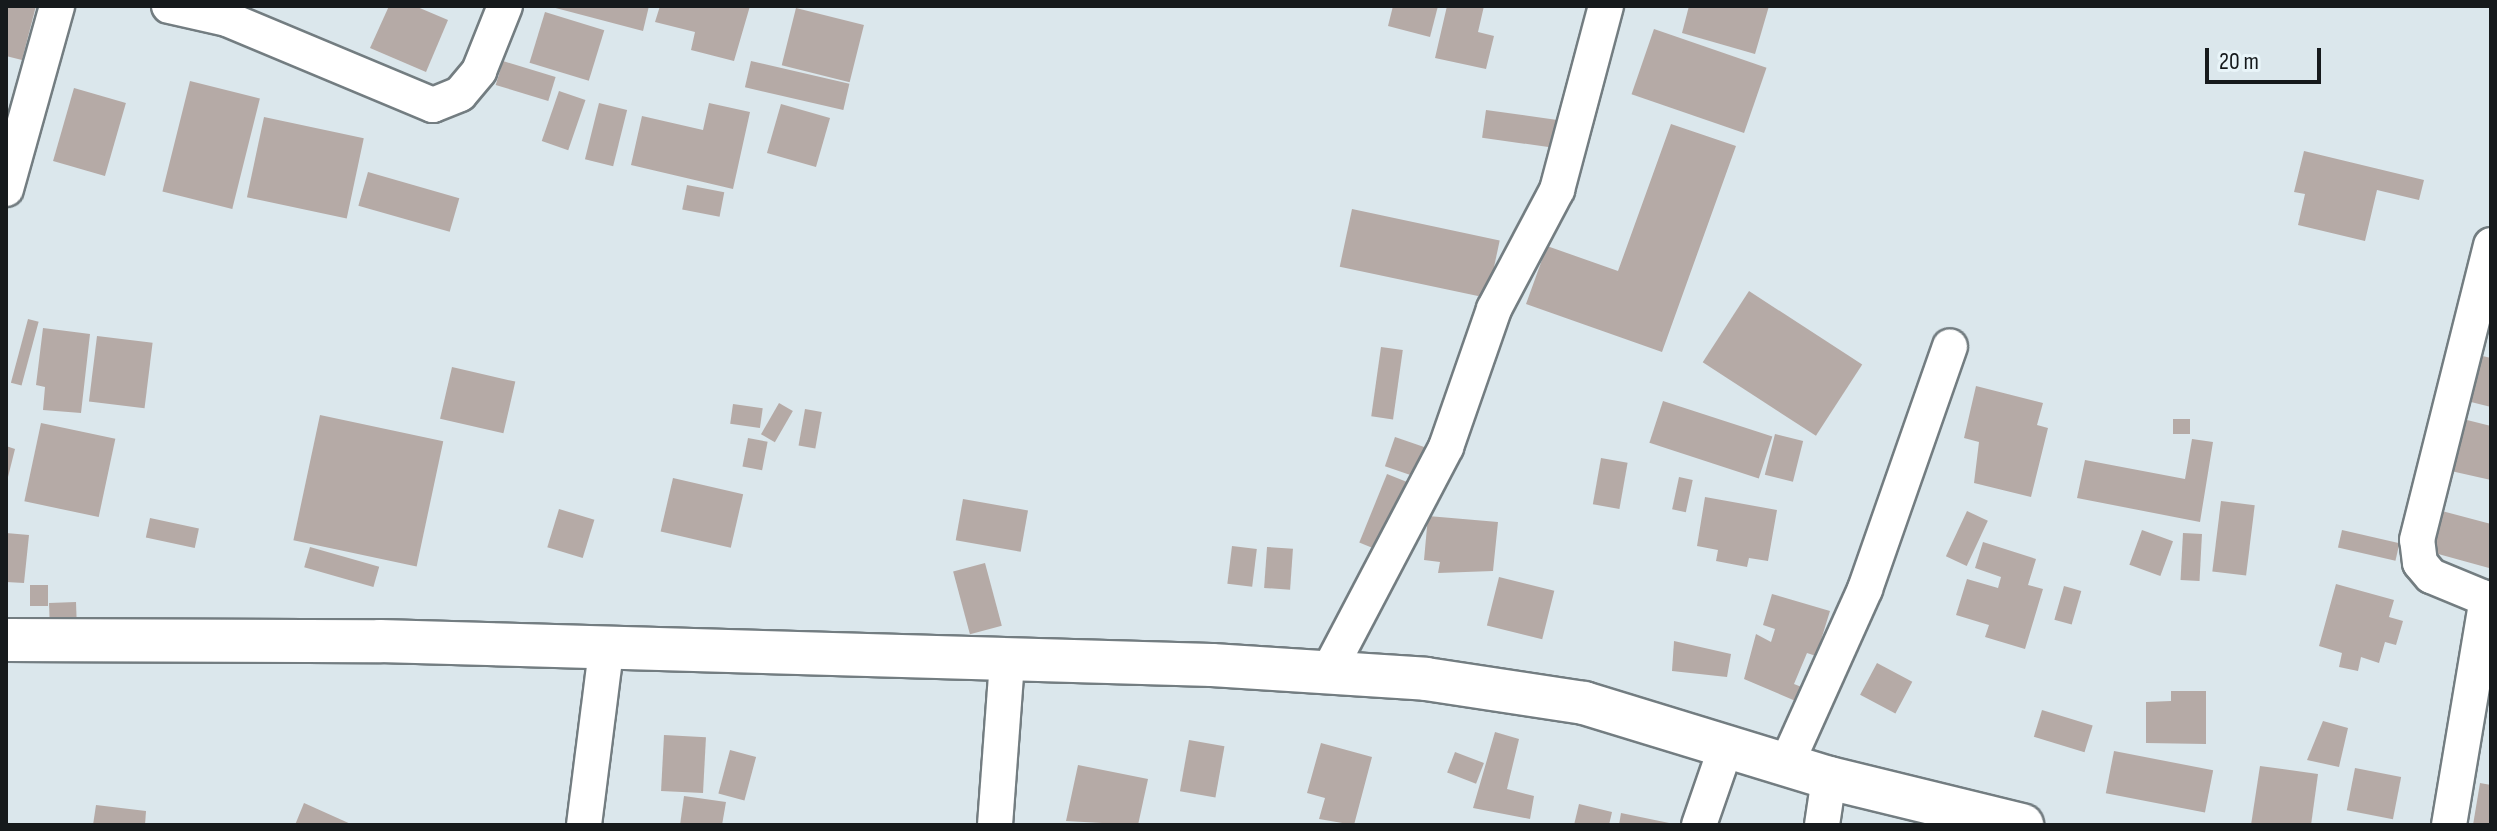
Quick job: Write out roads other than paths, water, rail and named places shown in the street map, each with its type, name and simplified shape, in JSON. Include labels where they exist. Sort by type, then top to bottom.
[{"type":"street","points":[[6,189],[57,6]]},
{"type":"street","points":[[169,6],[227,19],[433,105],[460,94],[479,71],[505,6]]},
{"type":"street","points":[[1328,672],[1446,447],[1494,309],[1557,190],[1606,6]]},
{"type":"street","points":[[2449,825],[2486,605],[2482,597],[2431,576],[2420,563],[2417,540],[2491,245]]},
{"type":"street","points":[[1786,765],[1865,589],[1950,346]]},
{"type":"street","points":[[6,640],[380,641],[606,651],[1328,672],[1426,679],[1584,703],[1829,778],[2022,825]]},
{"type":"street","points":[[584,825],[606,651]]},
{"type":"street","points":[[995,825],[1007,661]]},
{"type":"street","points":[[1699,825],[1726,747]]},
{"type":"street","points":[[1822,825],[1829,778]]}]
